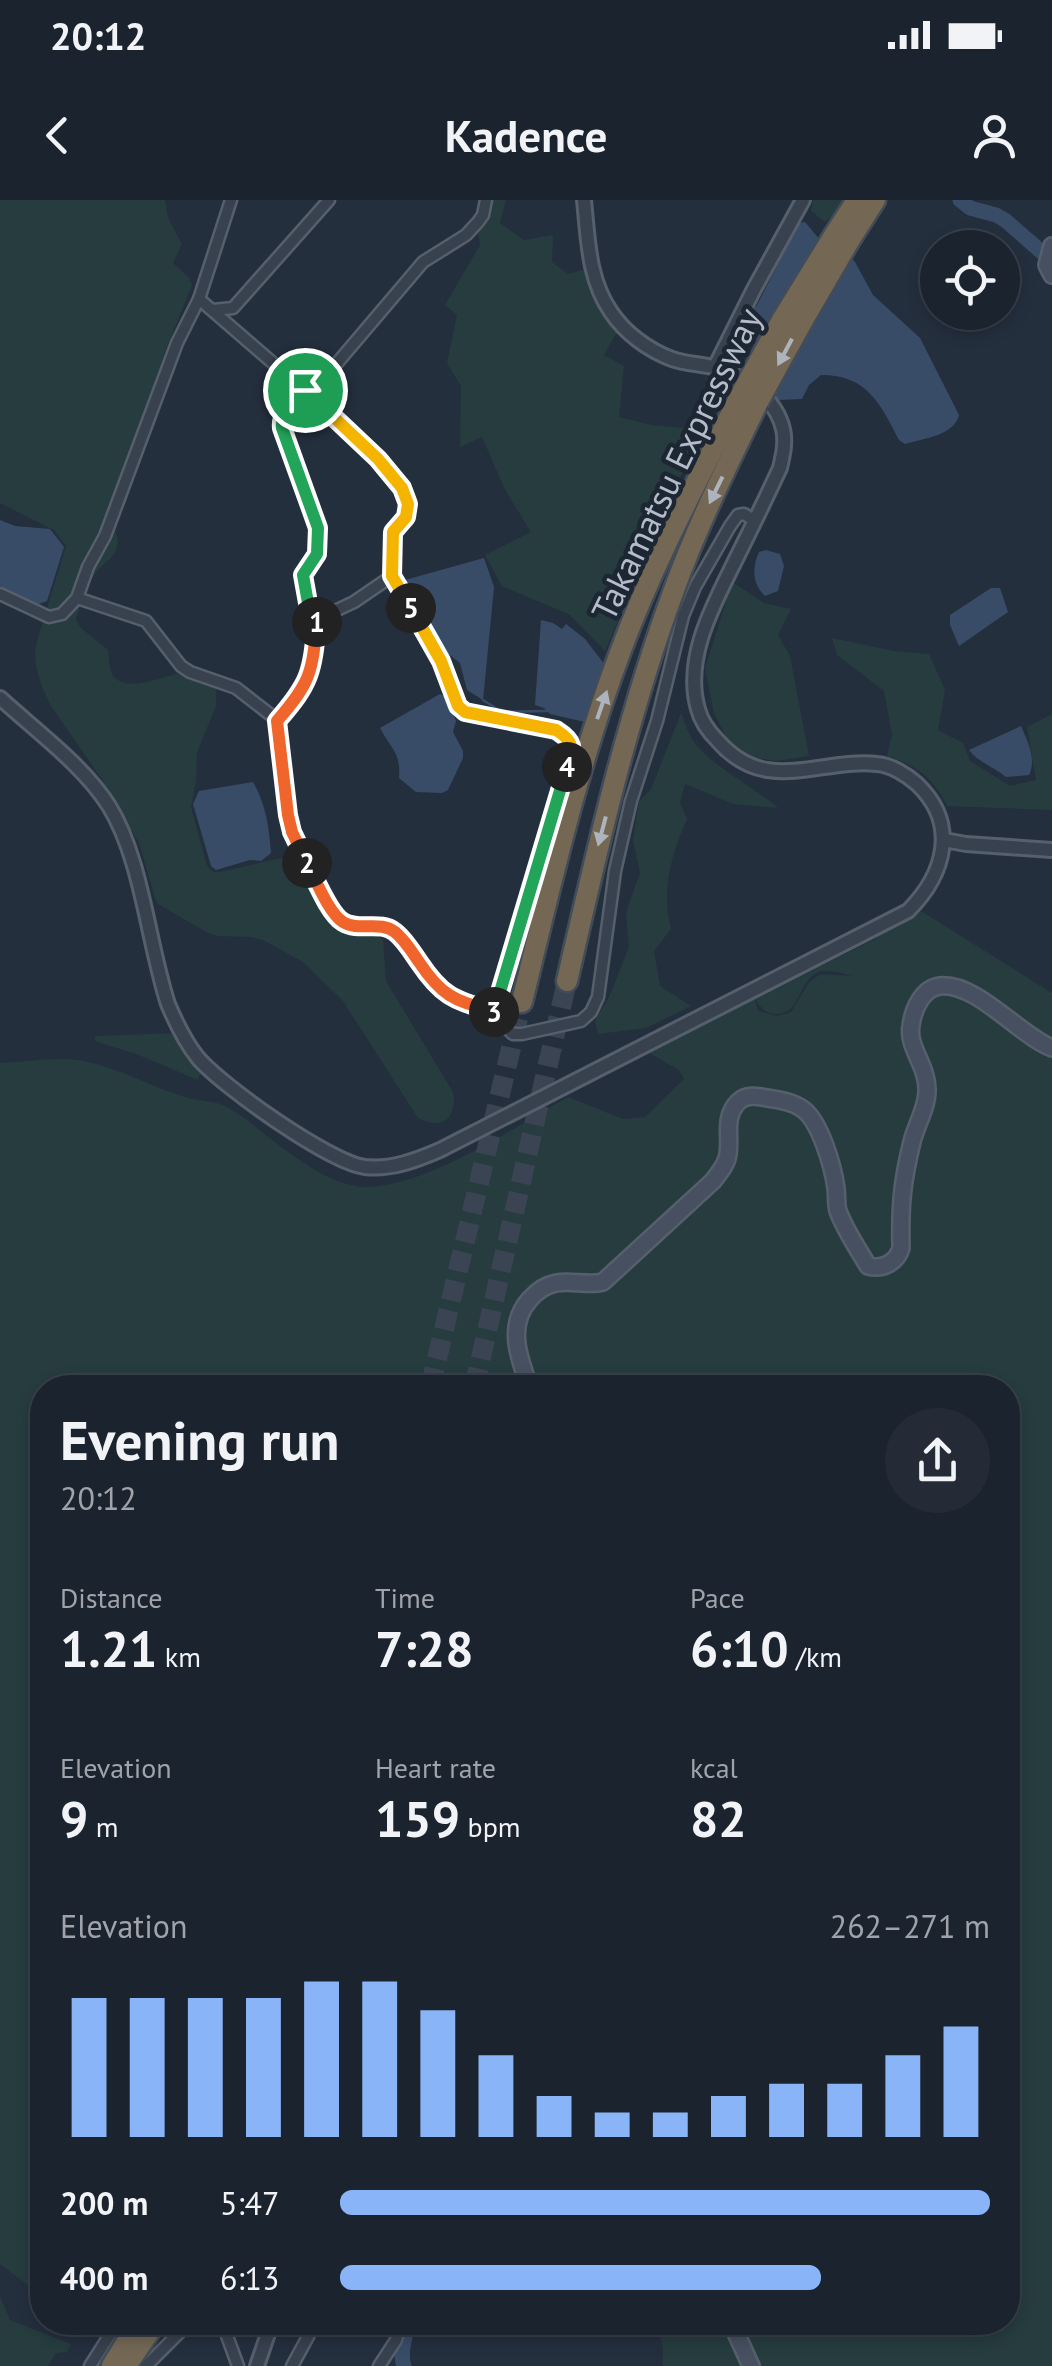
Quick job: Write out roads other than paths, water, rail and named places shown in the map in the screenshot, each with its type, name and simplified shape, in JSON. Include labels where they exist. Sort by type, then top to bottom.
[{"type":"highway","name":"Takamatsu Expressway","points":[[842,237],[857,200]]},
{"type":"highway","name":"Takamatsu Expressway","points":[[567,981],[594,861],[648,664],[674,589],[782,320],[842,237],[875,200]]},
{"type":"highway","name":"Takamatsu Expressway","points":[[522,1002],[569,810],[609,684],[666,542],[750,398]]},
{"type":"highway","points":[[112,2366],[131,2335]]},
{"type":"highway","points":[[126,2366],[147,2335]]},
{"type":"main road","points":[[525,1375],[516,1336],[525,1304],[551,1284],[603,1282],[713,1181],[726,1164],[731,1114],[744,1098],[784,1101],[810,1116],[825,1148],[836,1188],[837,1209],[868,1266],[873,1268],[885,1266],[898,1257],[901,1248],[900,1191],[927,1097],[925,1068],[910,1036],[910,1025],[923,995],[940,986],[962,990],[1036,1042],[1052,1048]]},
{"type":"main road","points":[[737,2335],[751,2366]]},
{"type":"street","points":[[0,594],[48,617],[62,614],[76,598],[104,536],[177,343],[200,298],[231,200]]},
{"type":"street","points":[[213,310],[233,308],[329,200]]},
{"type":"street","points":[[318,620],[310,614],[303,575],[317,554],[318,528],[281,420],[423,262],[466,235],[483,215],[486,200]]},
{"type":"street","points":[[0,698],[97,789],[110,808],[130,856],[168,1004],[196,1055],[229,1087],[307,1140],[341,1160],[368,1168],[412,1161],[440,1150],[908,911],[921,898],[944,848],[942,824],[935,807],[912,780],[880,764],[786,772],[758,768],[725,750],[699,714],[695,669],[701,641],[710,613],[780,468],[784,432],[777,412],[750,384],[731,372],[659,354],[612,314],[594,277],[584,200]]},
{"type":"street","points":[[715,368],[803,200]]},
{"type":"street","points":[[200,298],[307,392],[378,459],[402,488],[408,504],[406,517],[393,532],[392,576],[441,661],[458,706],[465,712],[556,730],[571,742],[496,1012]]},
{"type":"street","points":[[76,598],[146,620],[181,666],[236,688],[277,721],[292,832],[334,914],[352,925],[386,926],[394,930],[446,996],[496,1012],[513,1034],[522,1034],[581,1021],[598,997],[615,871],[683,616],[695,587],[738,515],[754,520]]},
{"type":"street","points":[[318,620],[392,576]]},
{"type":"street","points":[[277,721],[308,682],[318,620]]},
{"type":"street","points":[[944,840],[1052,850]]},
{"type":"street","points":[[90,2366],[110,2335]]},
{"type":"street","points":[[146,2366],[177,2335]]},
{"type":"street","points":[[227,2335],[238,2366]]},
{"type":"street","points":[[257,2366],[268,2335]]},
{"type":"street","points":[[292,2366],[309,2335]]},
{"type":"street","points":[[378,2366],[397,2335]]},
{"type":"water","points":[[805,222],[821,241],[855,262],[873,295],[920,338],[959,415],[951,428],[905,444],[870,394],[837,376],[821,375],[809,385],[802,399],[777,400],[742,325],[757,305],[799,223]]},
{"type":"water","points":[[0,520],[15,526],[50,529],[64,547],[47,601],[36,605],[0,586]]},
{"type":"water","points":[[759,552],[780,554],[784,566],[778,591],[765,596],[754,569]]},
{"type":"water","points":[[484,558],[494,587],[483,700],[467,690],[460,663],[441,648],[405,580]]},
{"type":"water","points":[[991,588],[1000,588],[1008,612],[959,646],[950,615]]},
{"type":"water","points":[[541,620],[562,629],[566,624],[585,639],[605,665],[585,722],[550,714],[535,705]]},
{"type":"water","points":[[440,694],[456,721],[453,732],[463,758],[448,790],[416,792],[399,778],[397,756],[380,728]]},
{"type":"water","points":[[1021,726],[1032,756],[1029,775],[1006,777],[969,750]]},
{"type":"water","points":[[253,782],[266,816],[271,853],[261,861],[250,860],[216,870],[211,866],[193,804],[199,791]]},
{"type":"waterway","points":[[960,200],[970,208],[1005,220],[1045,255],[1052,256]]},
{"type":"waterway","points":[[483,700],[502,712],[547,711]]},
{"type":"waterway","points":[[404,2366],[405,2335]]},
{"type":"tunnel","points":[[477,1375],[567,981]]},
{"type":"tunnel","points":[[433,1375],[522,1002]]}]
